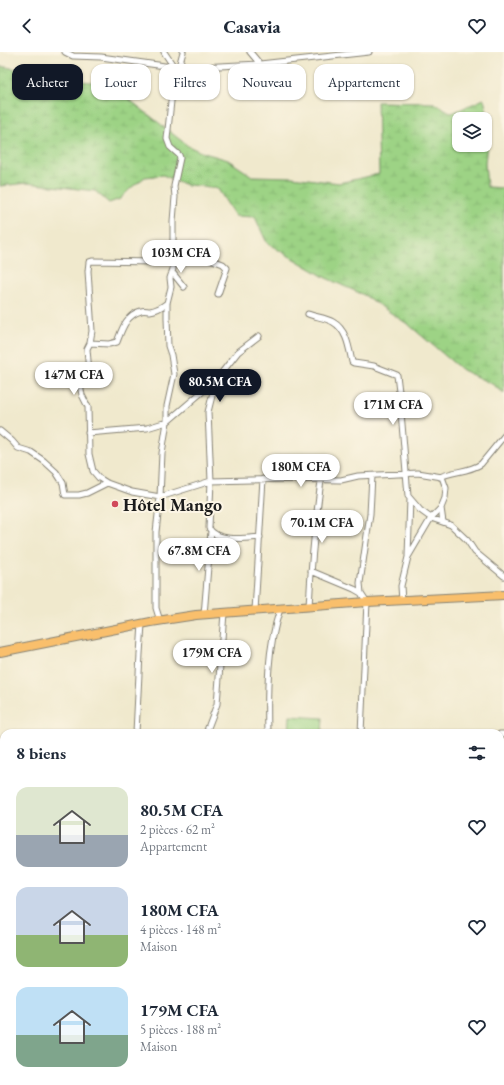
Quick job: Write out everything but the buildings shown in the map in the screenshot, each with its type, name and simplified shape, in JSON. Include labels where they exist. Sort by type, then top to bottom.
[{"type":"main road","points":[[0,652],[142,624],[204,615],[366,602],[504,595]]},
{"type":"street","points":[[65,52],[73,56],[101,57],[159,65]]},
{"type":"street","points":[[164,52],[174,64]]},
{"type":"street","points":[[177,64],[183,52]]},
{"type":"street","points":[[250,52],[260,64],[369,52]]},
{"type":"street","points":[[160,621],[156,608],[156,532],[160,497],[162,453],[167,422],[167,406],[174,374],[167,343],[167,303],[171,288],[170,278],[173,258],[173,221],[176,197],[174,186],[180,158],[179,155],[170,147],[167,139],[171,100]]},
{"type":"street","points":[[218,294],[227,267],[207,258],[184,260],[173,258],[155,262],[101,260],[89,262],[88,278],[92,331],[90,343],[87,349],[89,377],[87,382],[80,385],[80,389],[88,407],[89,454],[93,471],[95,475],[106,483],[132,492],[160,497],[211,480],[263,479],[321,481],[341,480],[358,476],[405,473],[418,473],[440,477],[449,473],[478,467],[504,436]]},
{"type":"street","points":[[172,272],[184,287]]},
{"type":"street","points":[[90,343],[109,344],[117,342],[123,325],[131,316],[142,310],[151,311],[163,307],[167,303]]},
{"type":"street","points":[[308,314],[332,321],[341,327],[348,343],[352,362],[374,366],[395,374],[398,377],[406,491],[410,499],[431,518],[451,525],[467,540],[474,552],[504,576]]},
{"type":"street","points":[[88,433],[147,428],[167,422],[216,380],[238,352],[259,336]]},
{"type":"street","points":[[204,615],[211,531],[209,528],[211,480],[208,412],[216,380]]},
{"type":"street","points":[[0,431],[18,448],[31,452],[56,472],[63,483],[65,495],[79,495],[87,493],[106,483]]},
{"type":"street","points":[[361,729],[366,602],[361,593],[360,583],[371,508],[372,476]]},
{"type":"street","points":[[408,557],[431,518],[441,508],[445,498],[446,488],[443,479],[440,477]]},
{"type":"street","points":[[255,611],[263,479]]},
{"type":"street","points":[[310,607],[311,571],[316,513],[321,481]]},
{"type":"street","points":[[402,601],[401,586],[408,557],[410,499]]},
{"type":"street","points":[[441,508],[443,522]]},
{"type":"street","points":[[211,531],[214,534],[232,539],[260,537]]},
{"type":"street","points":[[311,571],[342,583],[361,593]]},
{"type":"street","points":[[268,729],[269,673],[275,627],[280,609]]},
{"type":"street","points":[[206,729],[217,704],[224,614]]},
{"type":"street","points":[[136,729],[142,624]]},
{"type":"green space","points":[[0,67],[12,68],[12,100],[83,100],[83,81],[91,82],[91,100],[130,100],[188,146],[201,152],[228,160],[252,176],[292,177],[339,183],[379,174],[377,102],[434,103],[452,113],[452,152],[486,152],[485,163],[487,187],[504,188],[504,393],[492,384],[462,370],[409,325],[364,295],[326,278],[267,243],[255,217],[235,216],[218,189],[204,186],[186,185],[163,175],[145,177],[120,199],[109,203],[95,191],[27,183],[0,186]]},
{"type":"green space","points":[[484,99],[487,112],[454,112]]},
{"type":"green space","points":[[290,716],[323,718],[322,729],[289,729]]},
{"type":"place","name":"Hôtel Mango","points":[[115,504]]}]
